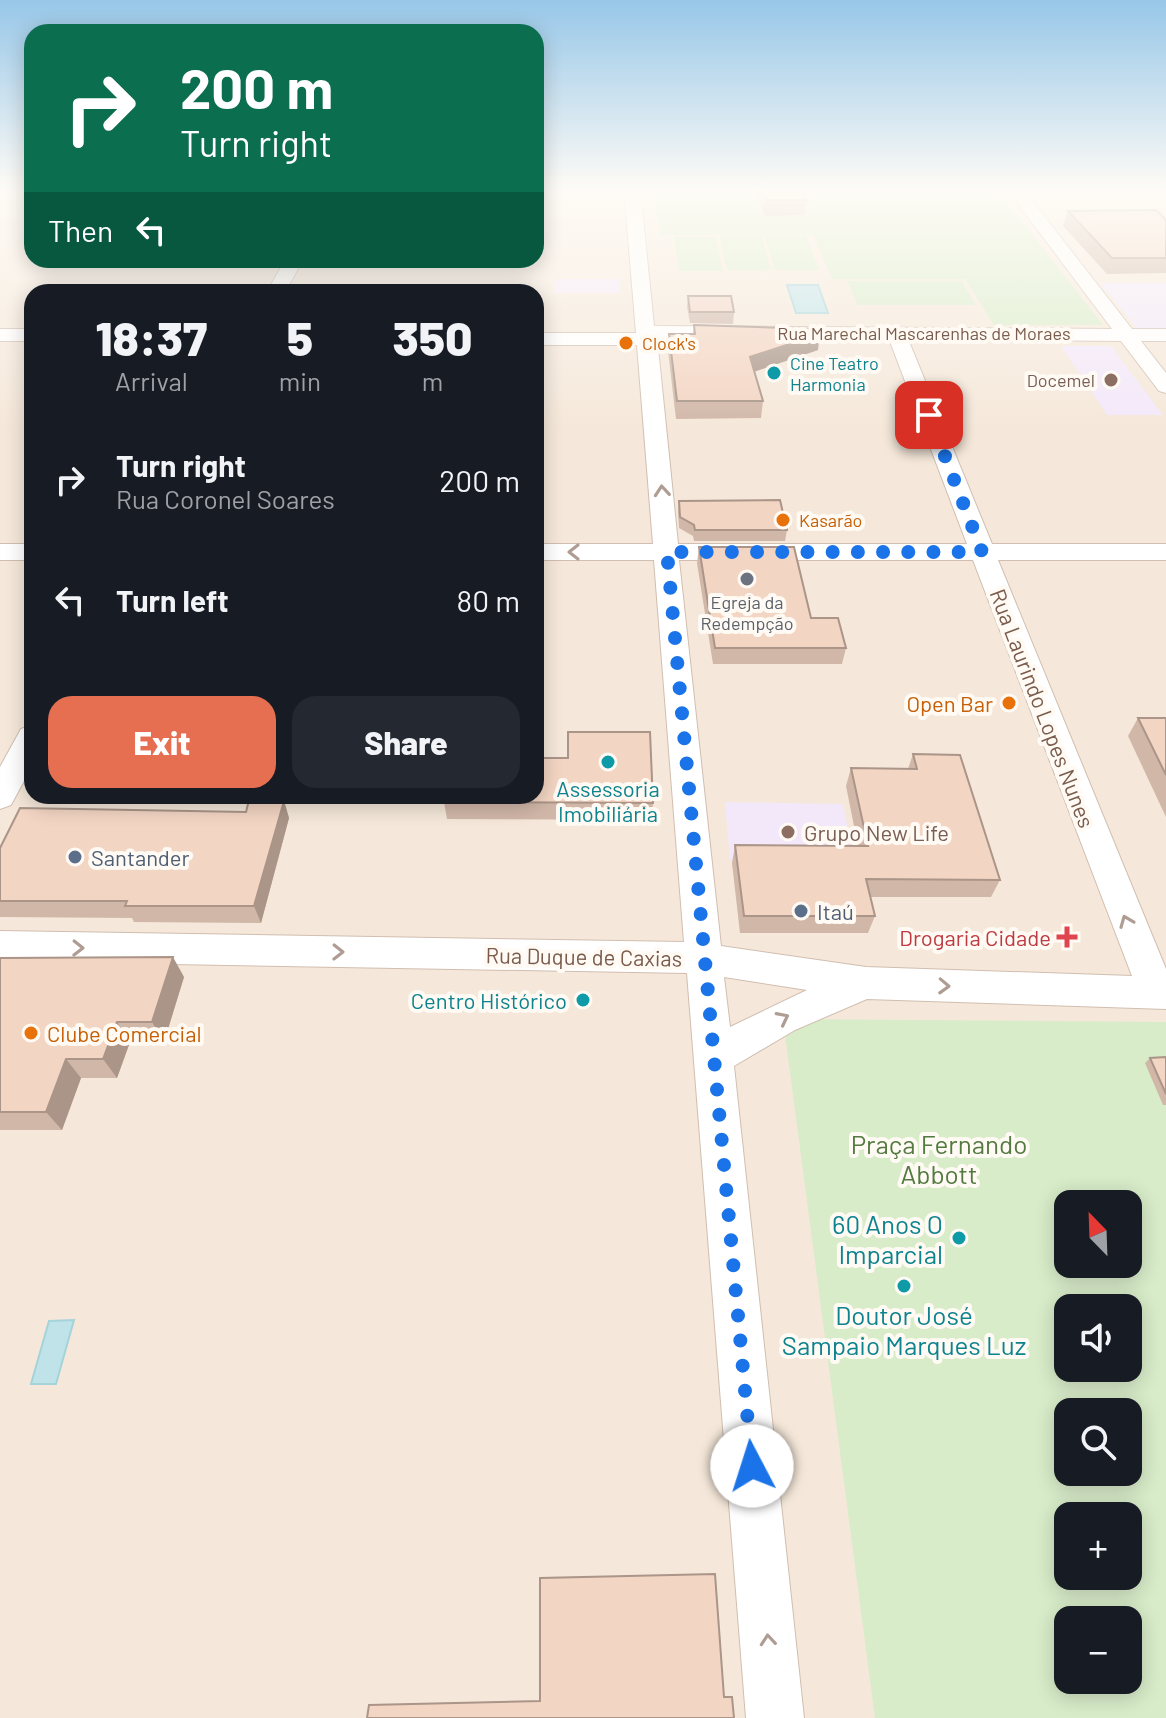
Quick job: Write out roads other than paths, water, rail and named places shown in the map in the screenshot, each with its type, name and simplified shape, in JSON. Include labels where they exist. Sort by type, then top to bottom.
[{"type":"street","points":[[641,269],[775,1718]]},
{"type":"street","points":[[1075,269],[1166,387]]},
{"type":"street","points":[[0,323],[24,323]]},
{"type":"street","name":"Rua Marechal Mascarenhas de Moraes","points":[[544,326],[648,333]]},
{"type":"street","name":"Rua Marechal Mascarenhas de Moraes","points":[[544,339],[648,333],[1166,335]]},
{"type":"street","name":"Rua Laurindo Lopes Nunes","points":[[896,333],[1161,993]]},
{"type":"street","points":[[0,335],[24,335]]},
{"type":"street","points":[[0,552],[24,552]]},
{"type":"street","points":[[544,552],[1166,552]]},
{"type":"street","points":[[0,797],[24,751]]},
{"type":"street","name":"Rua Duque de Caxias","points":[[0,946],[705,959],[866,983],[1161,993]]},
{"type":"street","points":[[715,1056],[781,1018],[866,983]]},
{"type":"water","points":[[787,285],[818,285],[828,313],[796,313]]},
{"type":"water","points":[[74,1320],[56,1384],[31,1384],[49,1321]]},
{"type":"place","name":"Clock's","points":[[626,343]]},
{"type":"place","name":"Cine Teatro Harmonia","points":[[774,373]]},
{"type":"place","name":"Docemel","points":[[1111,380]]},
{"type":"place","name":"Kasarão","points":[[783,520]]},
{"type":"place","name":"Egreja da Redempção","points":[[747,579]]},
{"type":"place","name":"Open Bar","points":[[1009,703]]},
{"type":"place","name":"Assessoria Imobiliária","points":[[608,762]]},
{"type":"place","name":"Grupo New Life","points":[[788,832]]},
{"type":"place","name":"Santander","points":[[75,857]]},
{"type":"place","name":"Itaú","points":[[801,911]]},
{"type":"place","name":"Drogaria Cidade","points":[[1067,937]]},
{"type":"place","name":"Centro Histórico","points":[[583,1000]]},
{"type":"place","name":"Clube Comercial","points":[[31,1033]]},
{"type":"place","name":"60 Anos O Imparcial","points":[[959,1238]]},
{"type":"place","name":"Doutor José Sampaio Marques Luz","points":[[904,1286]]},
{"type":"park label","name":"Praça Fernando Abbott","points":[[939,1158]]}]
